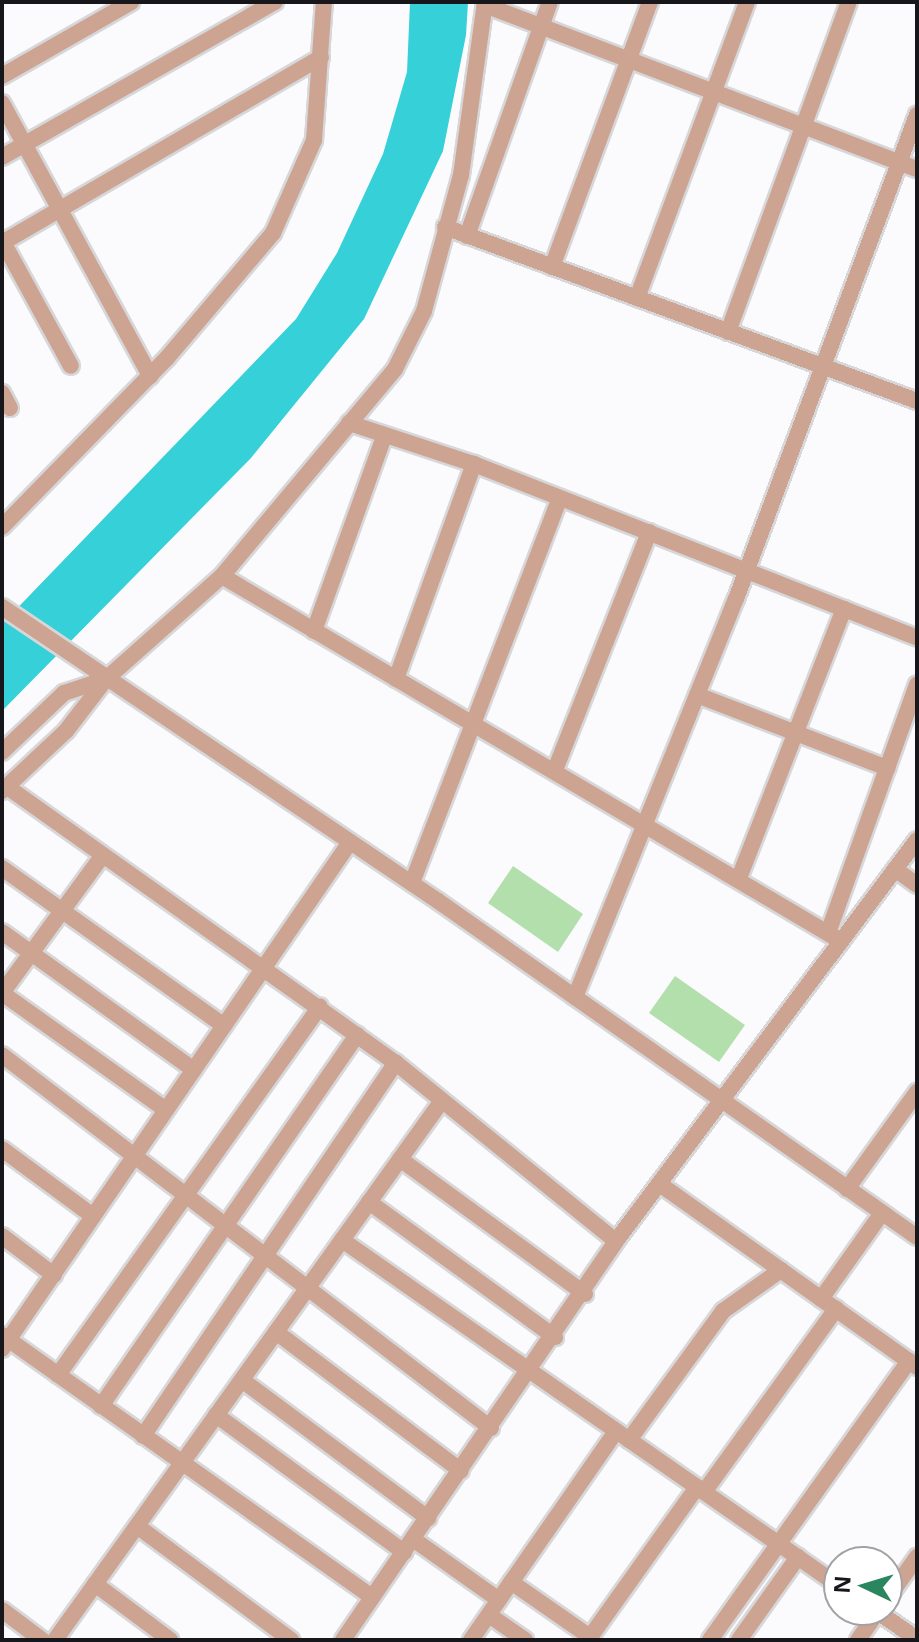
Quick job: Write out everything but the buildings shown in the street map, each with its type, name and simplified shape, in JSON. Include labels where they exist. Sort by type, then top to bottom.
[{"type":"street","points":[[2,76],[131,2]]},
{"type":"street","points":[[2,157],[275,2]]},
{"type":"street","points":[[2,527],[150,376],[256,260],[287,208],[314,140],[324,2]]},
{"type":"street","points":[[467,236],[550,2]]},
{"type":"street","points":[[552,267],[650,2]]},
{"type":"street","points":[[637,298],[747,2]]},
{"type":"street","points":[[728,332],[849,2]]},
{"type":"street","points":[[616,1241],[396,1063],[320,1007],[262,974],[4,789],[66,731],[106,679],[222,576],[349,423],[407,346],[445,227],[474,110],[485,4],[917,169]]},
{"type":"street","points":[[71,366],[2,243],[321,57]]},
{"type":"street","points":[[2,103],[150,376]]},
{"type":"street","points":[[575,997],[746,570],[917,115]]},
{"type":"street","points":[[445,227],[917,401]]},
{"type":"street","points":[[349,423],[474,464],[917,636]]},
{"type":"street","points":[[314,631],[384,437]]},
{"type":"street","points":[[396,679],[474,464]]},
{"type":"street","points":[[412,883],[560,498]]},
{"type":"street","points":[[555,770],[649,532]]},
{"type":"street","points":[[222,576],[473,725],[646,821],[834,937]]},
{"type":"street","points":[[2,607],[412,883],[917,1237]]},
{"type":"street","points":[[739,878],[844,609]]},
{"type":"street","points":[[2,752],[72,687],[106,679]]},
{"type":"street","points":[[834,937],[917,684]]},
{"type":"street","points":[[697,695],[887,768]]},
{"type":"street","points":[[343,1640],[585,1294],[616,1241],[661,1185],[834,937],[905,865],[917,840]]},
{"type":"street","points":[[350,842],[54,1275],[4,1341],[58,1375],[372,1597]]},
{"type":"street","points":[[100,859],[2,993],[166,1110]]},
{"type":"street","points":[[905,865],[917,885]]},
{"type":"street","points":[[2,868],[224,1026]]},
{"type":"street","points":[[2,932],[194,1070]]},
{"type":"street","points":[[58,1375],[320,1007]]},
{"type":"street","points":[[101,1406],[228,1227],[357,1035]]},
{"type":"street","points":[[2,1055],[491,1428]]},
{"type":"street","points":[[143,1436],[396,1063]]},
{"type":"street","points":[[847,1189],[917,1092]]},
{"type":"street","points":[[55,1640],[441,1102]]},
{"type":"street","points":[[2,1149],[93,1216]]},
{"type":"street","points":[[400,1159],[585,1294]]},
{"type":"street","points":[[661,1185],[913,1364],[710,1640]]},
{"type":"street","points":[[369,1202],[555,1337]]},
{"type":"street","points":[[821,1299],[882,1213]]},
{"type":"street","points":[[2,1236],[54,1275]]},
{"type":"street","points":[[342,1240],[823,1575]]},
{"type":"street","points":[[471,1640],[511,1582],[723,1311],[781,1270]]},
{"type":"street","points":[[511,1582],[589,1639],[836,1309]]},
{"type":"street","points":[[276,1332],[461,1471]]},
{"type":"street","points":[[242,1380],[428,1518]]},
{"type":"street","points":[[216,1415],[408,1546],[499,1600]]},
{"type":"street","points":[[137,1526],[291,1640]]},
{"type":"street","points":[[739,1640],[798,1557]]},
{"type":"street","points":[[903,1576],[917,1557]]},
{"type":"street","points":[[95,1584],[170,1640]]},
{"type":"street","points":[[2,1610],[42,1640]]},
{"type":"street","points":[[489,1615],[525,1640]]},
{"type":"street","points":[[901,1626],[917,1639]]},
{"type":"green space","points":[[513,866],[583,914],[558,952],[488,903]]},
{"type":"green space","points":[[675,976],[745,1025],[719,1062],[649,1013]]},
{"type":"water","points":[[410,2],[468,2],[466,35],[443,151],[364,319],[251,458],[2,711],[2,624],[296,319],[337,253],[383,154],[407,72]]}]
